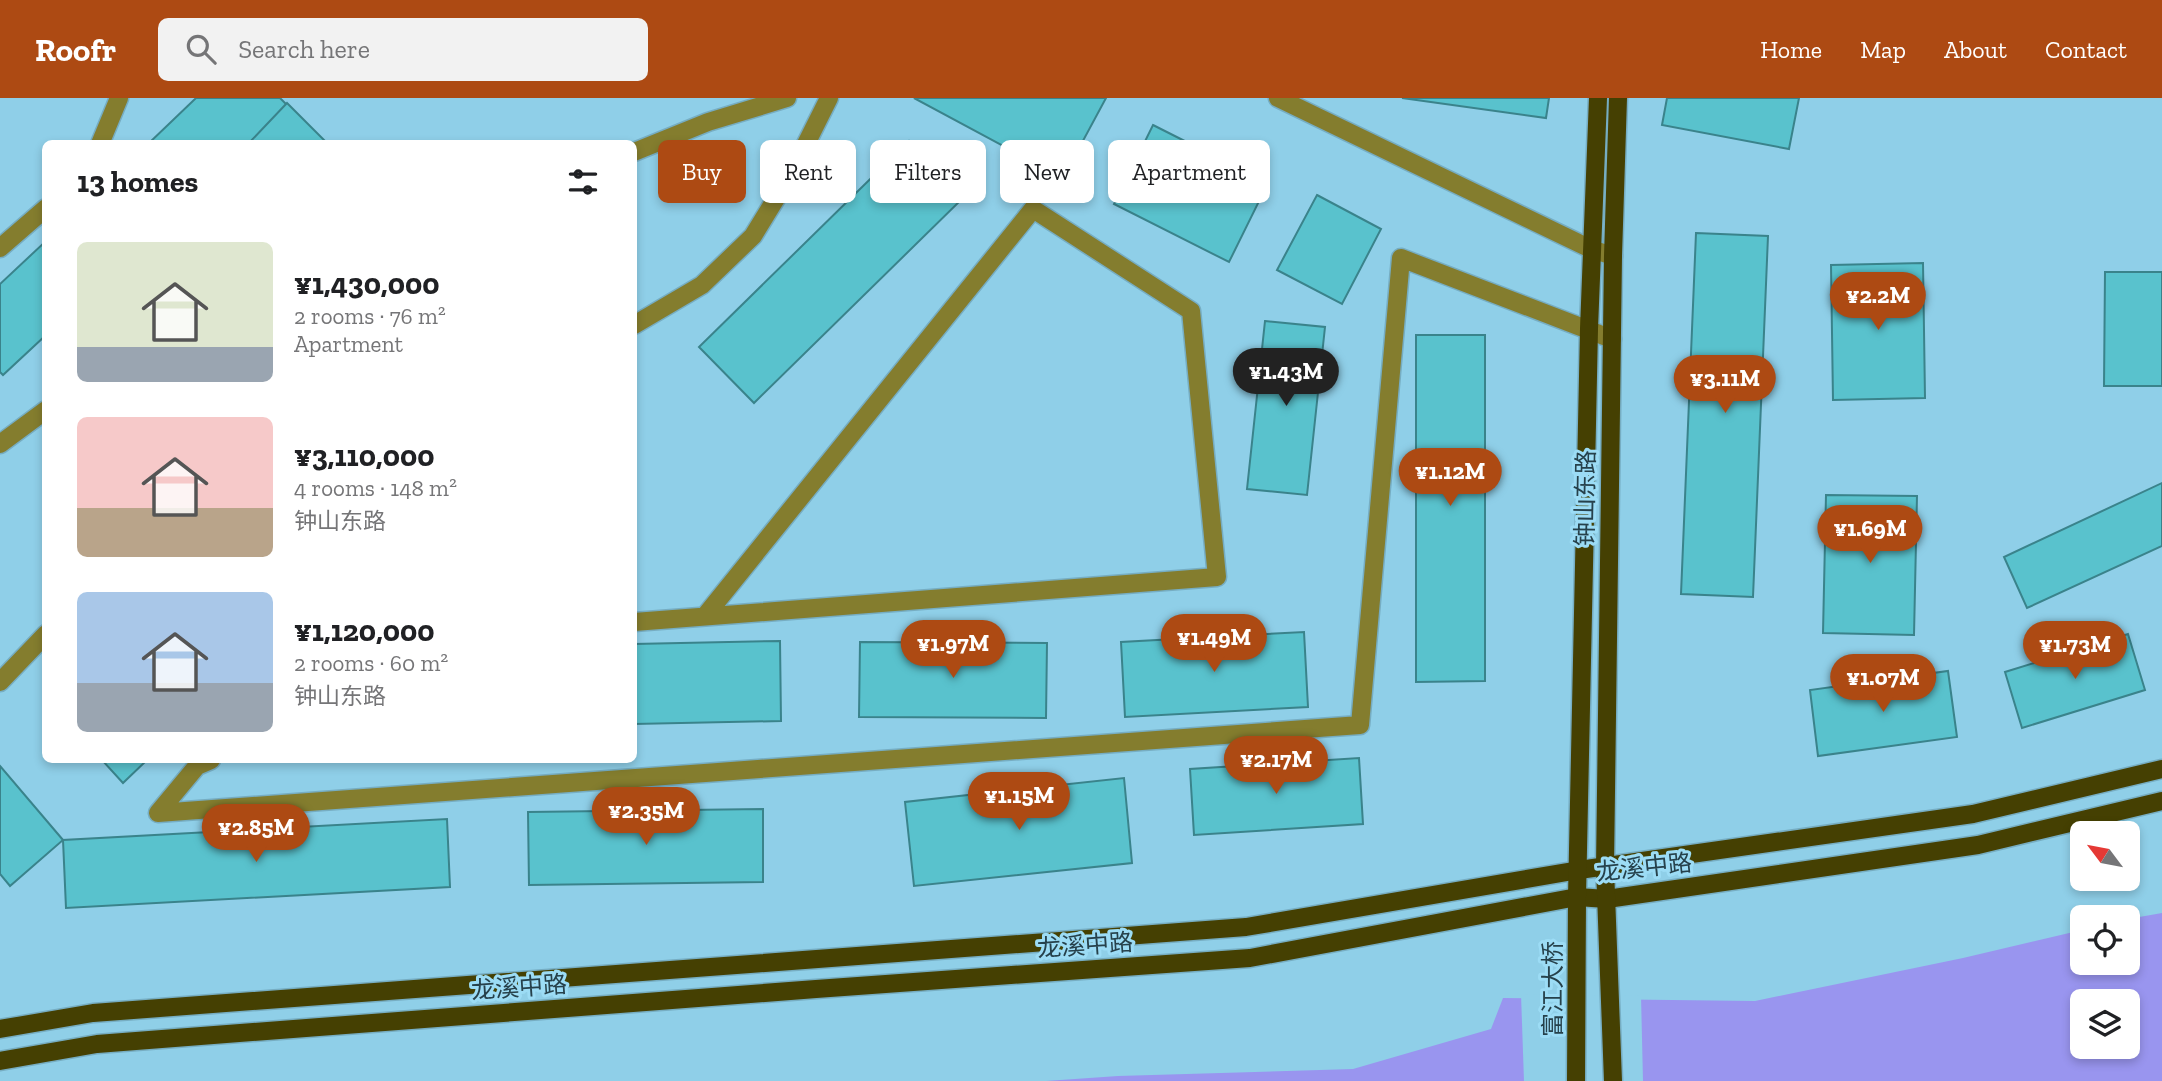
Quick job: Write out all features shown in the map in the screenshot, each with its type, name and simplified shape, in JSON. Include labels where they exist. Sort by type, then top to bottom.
[{"type":"main road","name":"钟山东路","points":[[1577,897],[1591,249],[1598,98]]},
{"type":"main road","name":"钟山东路","points":[[1607,900],[1605,868],[1613,256],[1618,98]]},
{"type":"main road","name":"龙溪中路","points":[[0,1029],[107,1012],[1246,927],[1579,870],[1973,814],[2162,769]]},
{"type":"main road","name":"龙溪中路","points":[[0,1061],[97,1044],[1250,958],[1577,897],[1607,900],[1978,845],[2162,801]]},
{"type":"main road","name":"富江大桥","points":[[1576,1081],[1577,897]]},
{"type":"main road","points":[[1607,900],[1613,1081]]},
{"type":"street","points":[[102,140],[119,98]]},
{"type":"street","points":[[637,151],[708,122],[787,98]]},
{"type":"street","points":[[637,323],[702,285],[752,236],[791,174],[829,98]]},
{"type":"street","points":[[1278,98],[1591,249],[1613,256]]},
{"type":"street","points":[[637,622],[1217,578],[1191,311],[1033,209],[705,616]]},
{"type":"street","points":[[0,248],[42,211]]},
{"type":"street","points":[[204,763],[197,766],[158,813],[1360,725],[1401,258],[1612,339]]},
{"type":"street","points":[[0,444],[42,414]]},
{"type":"street","points":[[0,682],[42,638]]},
{"type":"shaded area","points":[[2162,913],[2162,1081],[1046,1081],[1118,1076],[1353,1069],[1491,1029],[1503,998],[1755,1001],[2070,933],[2070,975],[2140,975],[2140,917]]},
{"type":"pier","points":[[1521,994],[1641,996],[1643,1081],[1524,1081]]},
{"type":"building","points":[[196,98],[280,98],[288,106],[252,140],[152,140]]},
{"type":"building","points":[[914,98],[1106,98],[1083,140],[1000,140],[1000,144]]},
{"type":"building","points":[[1402,98],[1549,98],[1546,118]]},
{"type":"building","points":[[1667,98],[1799,98],[1789,149],[1662,125]]},
{"type":"building","points":[[287,103],[324,140],[252,140]]},
{"type":"building","points":[[1153,125],[1183,140],[1146,140]]},
{"type":"building","points":[[870,179],[870,203],[958,203],[754,403],[699,347],[846,203],[856,203],[856,193]]},
{"type":"building","points":[[1317,195],[1381,229],[1342,304],[1277,270]]},
{"type":"building","points":[[1114,203],[1258,203],[1229,262]]},
{"type":"building","points":[[1696,233],[1768,236],[1753,597],[1681,594]]},
{"type":"building","points":[[42,245],[42,339],[3,375],[0,372],[0,284]]},
{"type":"building","points":[[1923,263],[1925,398],[1833,400],[1831,265]]},
{"type":"building","points":[[2105,272],[2162,272],[2162,386],[2104,386]]},
{"type":"building","points":[[1265,321],[1325,327],[1307,495],[1247,489]]},
{"type":"building","points":[[1416,335],[1485,335],[1485,681],[1416,682]]},
{"type":"building","points":[[2162,483],[2162,546],[2027,608],[2004,557]]},
{"type":"building","points":[[1826,495],[1917,496],[1914,635],[1823,633]]},
{"type":"building","points":[[1304,632],[1308,707],[1125,717],[1121,642]]},
{"type":"building","points":[[2128,634],[2145,690],[2022,728],[2005,672]]},
{"type":"building","points":[[780,641],[781,721],[637,724],[637,644]]},
{"type":"building","points":[[860,642],[1047,643],[1046,718],[859,717]]},
{"type":"building","points":[[1948,671],[1957,737],[1818,756],[1810,690]]},
{"type":"building","points":[[1359,758],[1363,824],[1194,835],[1190,769]]},
{"type":"building","points":[[105,763],[144,763],[123,783]]},
{"type":"building","points":[[0,766],[63,840],[10,886],[0,874]]},
{"type":"building","points":[[1124,778],[1132,863],[914,886],[905,802]]},
{"type":"building","points":[[763,809],[763,882],[529,885],[528,812]]},
{"type":"building","points":[[447,819],[450,887],[66,908],[63,840]]}]
